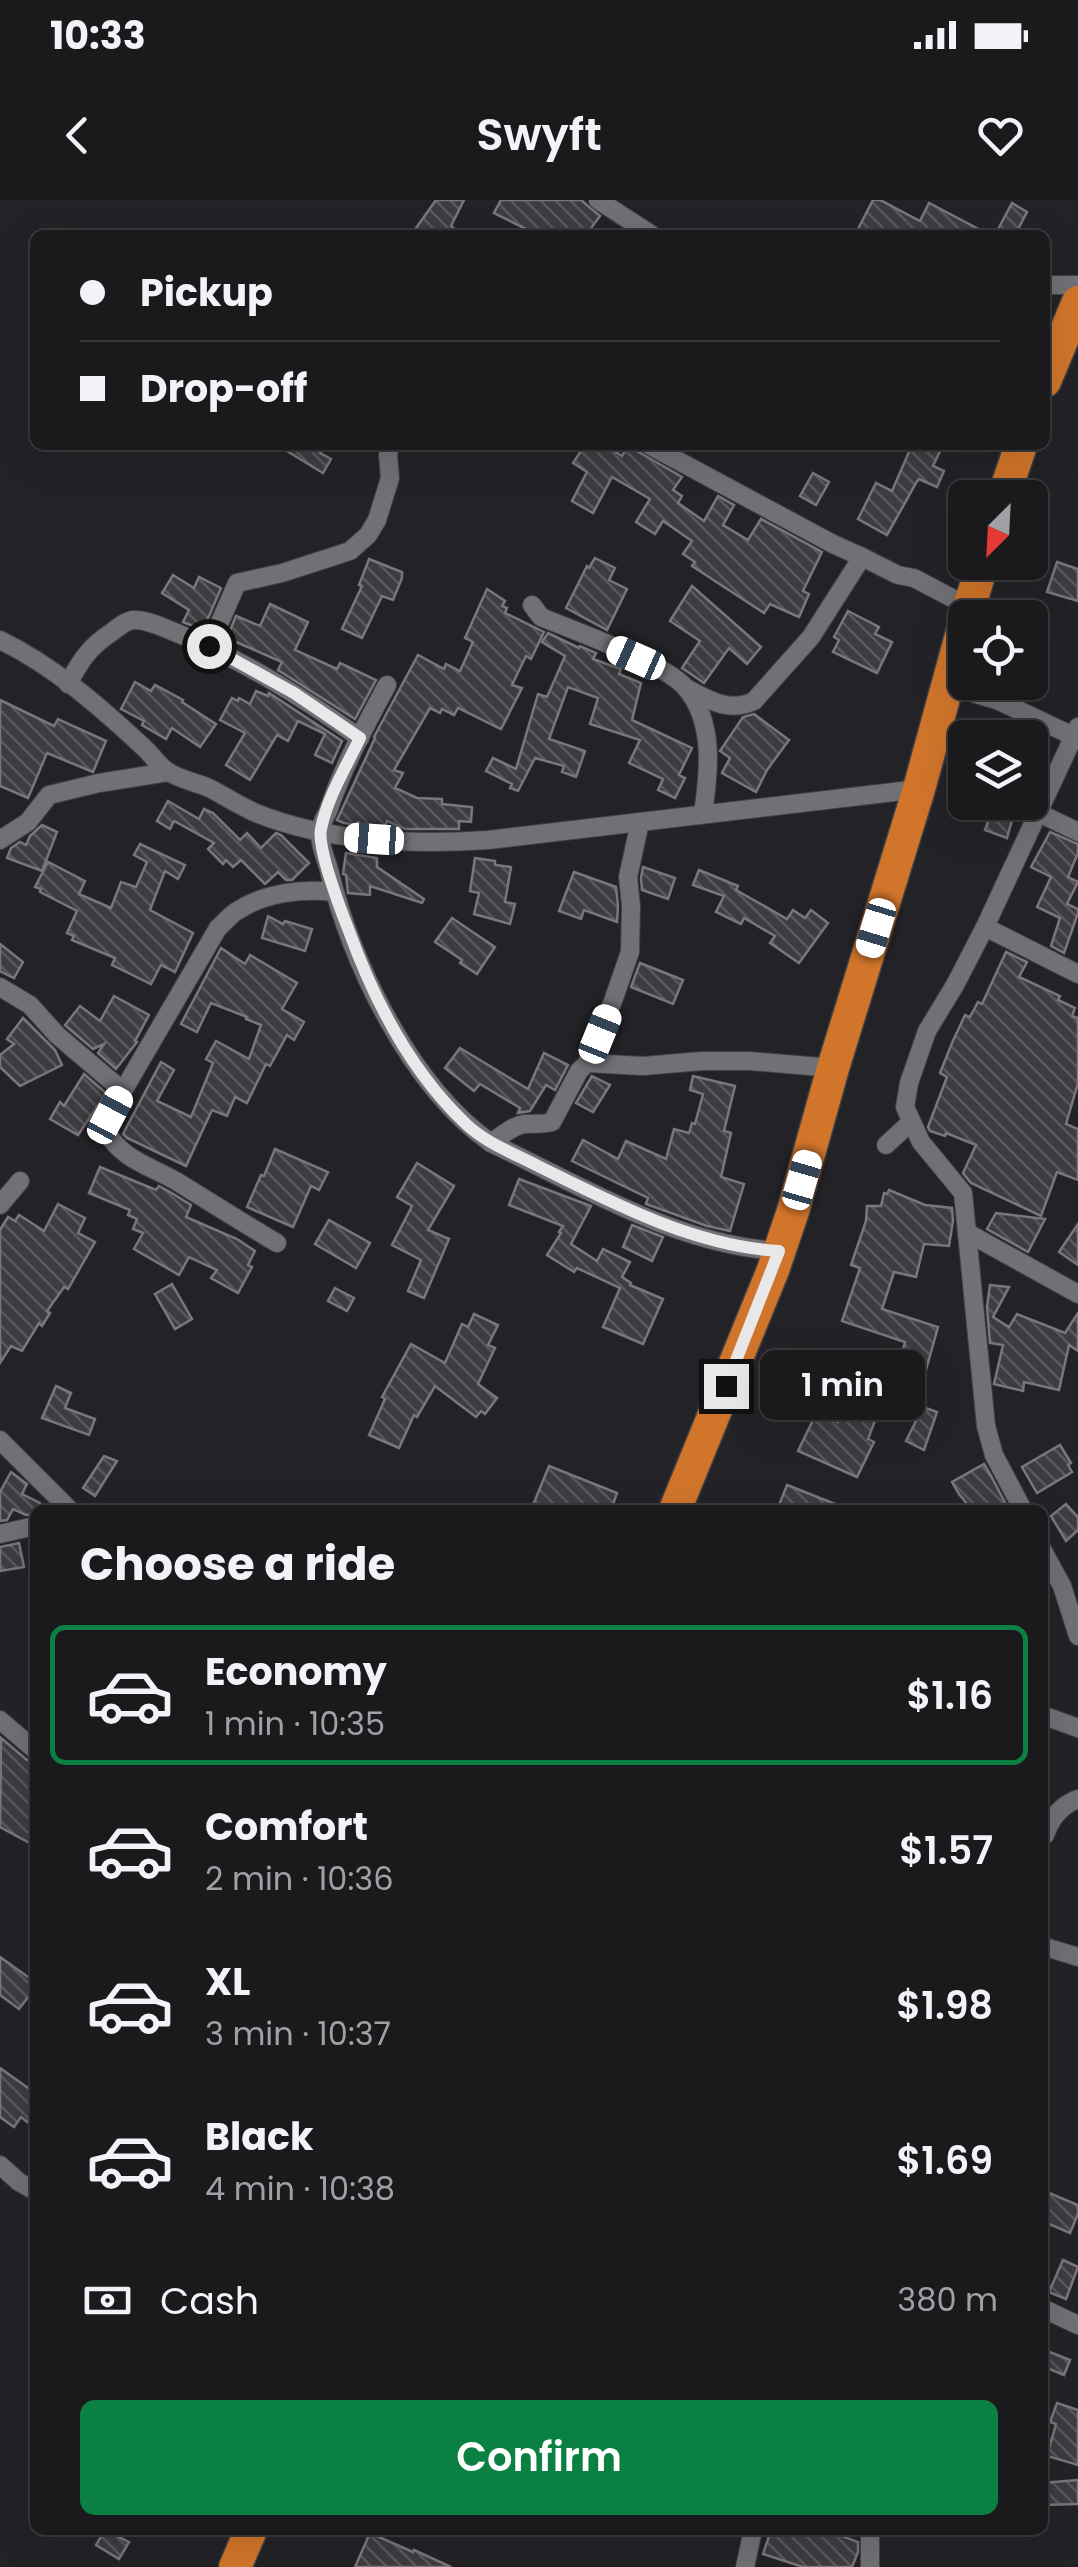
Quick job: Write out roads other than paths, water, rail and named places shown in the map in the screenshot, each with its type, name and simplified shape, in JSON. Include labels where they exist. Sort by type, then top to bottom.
[{"type":"highway","points":[[1050,369],[1078,302]]},
{"type":"highway","points":[[1009,480],[1020,450]]},
{"type":"highway","points":[[677,1505],[794,1210],[948,677]]},
{"type":"highway","points":[[235,2567],[250,2535]]},
{"type":"street","points":[[598,200],[644,230]]},
{"type":"street","points":[[1050,285],[1078,284]]},
{"type":"street","points":[[209,646],[237,583],[350,551],[368,535],[378,520],[390,478],[389,450]]},
{"type":"street","points":[[658,450],[834,544],[914,578],[948,602]]},
{"type":"street","points":[[532,605],[541,617],[655,666],[716,704],[746,705],[754,702],[810,637],[862,557]]},
{"type":"street","points":[[68,684],[88,650],[99,640],[133,620],[146,622],[209,646],[294,693],[360,738]]},
{"type":"street","points":[[0,640],[26,653],[68,684],[143,746],[168,772],[256,812],[342,836],[438,843],[488,840],[919,788]]},
{"type":"street","points":[[946,684],[1076,732],[1048,789]]},
{"type":"street","points":[[387,685],[337,784],[320,832],[334,892],[358,955],[385,1014],[424,1074],[468,1127],[491,1143],[652,1219],[746,1249],[779,1251]]},
{"type":"street","points":[[686,688],[704,726],[709,756],[703,814]]},
{"type":"street","points":[[0,840],[28,822],[49,795],[168,772]]},
{"type":"street","points":[[1048,817],[1078,832]]},
{"type":"street","points":[[1020,1505],[994,1454],[986,1426],[963,1193],[921,1142],[906,1107],[909,1083],[927,1031],[985,927],[1033,820]]},
{"type":"street","points":[[491,1143],[523,1124],[552,1122],[587,1063],[630,952],[632,906],[628,877],[640,822]]},
{"type":"street","points":[[277,1243],[134,1160],[113,1144],[107,1132],[110,1115],[218,928],[237,911],[263,900],[291,892],[334,892]]},
{"type":"street","points":[[985,927],[1078,974]]},
{"type":"street","points":[[0,987],[30,1005],[57,1035],[123,1092]]},
{"type":"street","points":[[587,1063],[643,1066],[749,1061],[833,1068]]},
{"type":"street","points":[[886,1145],[911,1122]]},
{"type":"street","points":[[0,1205],[20,1181]]},
{"type":"street","points":[[968,1233],[1078,1294]]},
{"type":"street","points":[[0,1440],[65,1505]]},
{"type":"street","points":[[0,1534],[30,1527]]},
{"type":"street","points":[[1048,1560],[1062,1586],[1078,1636]]},
{"type":"street","points":[[1048,1716],[1078,1728]]},
{"type":"street","points":[[0,1720],[30,1746]]},
{"type":"street","points":[[1048,1827],[1068,1803],[1078,1799]]},
{"type":"street","points":[[1048,1948],[1078,1957]]},
{"type":"street","points":[[0,2165],[30,2189]]},
{"type":"street","points":[[1048,2311],[1078,2324]]},
{"type":"street","points":[[745,2567],[752,2535]]},
{"type":"street","points":[[870,2535],[870,2567]]}]
